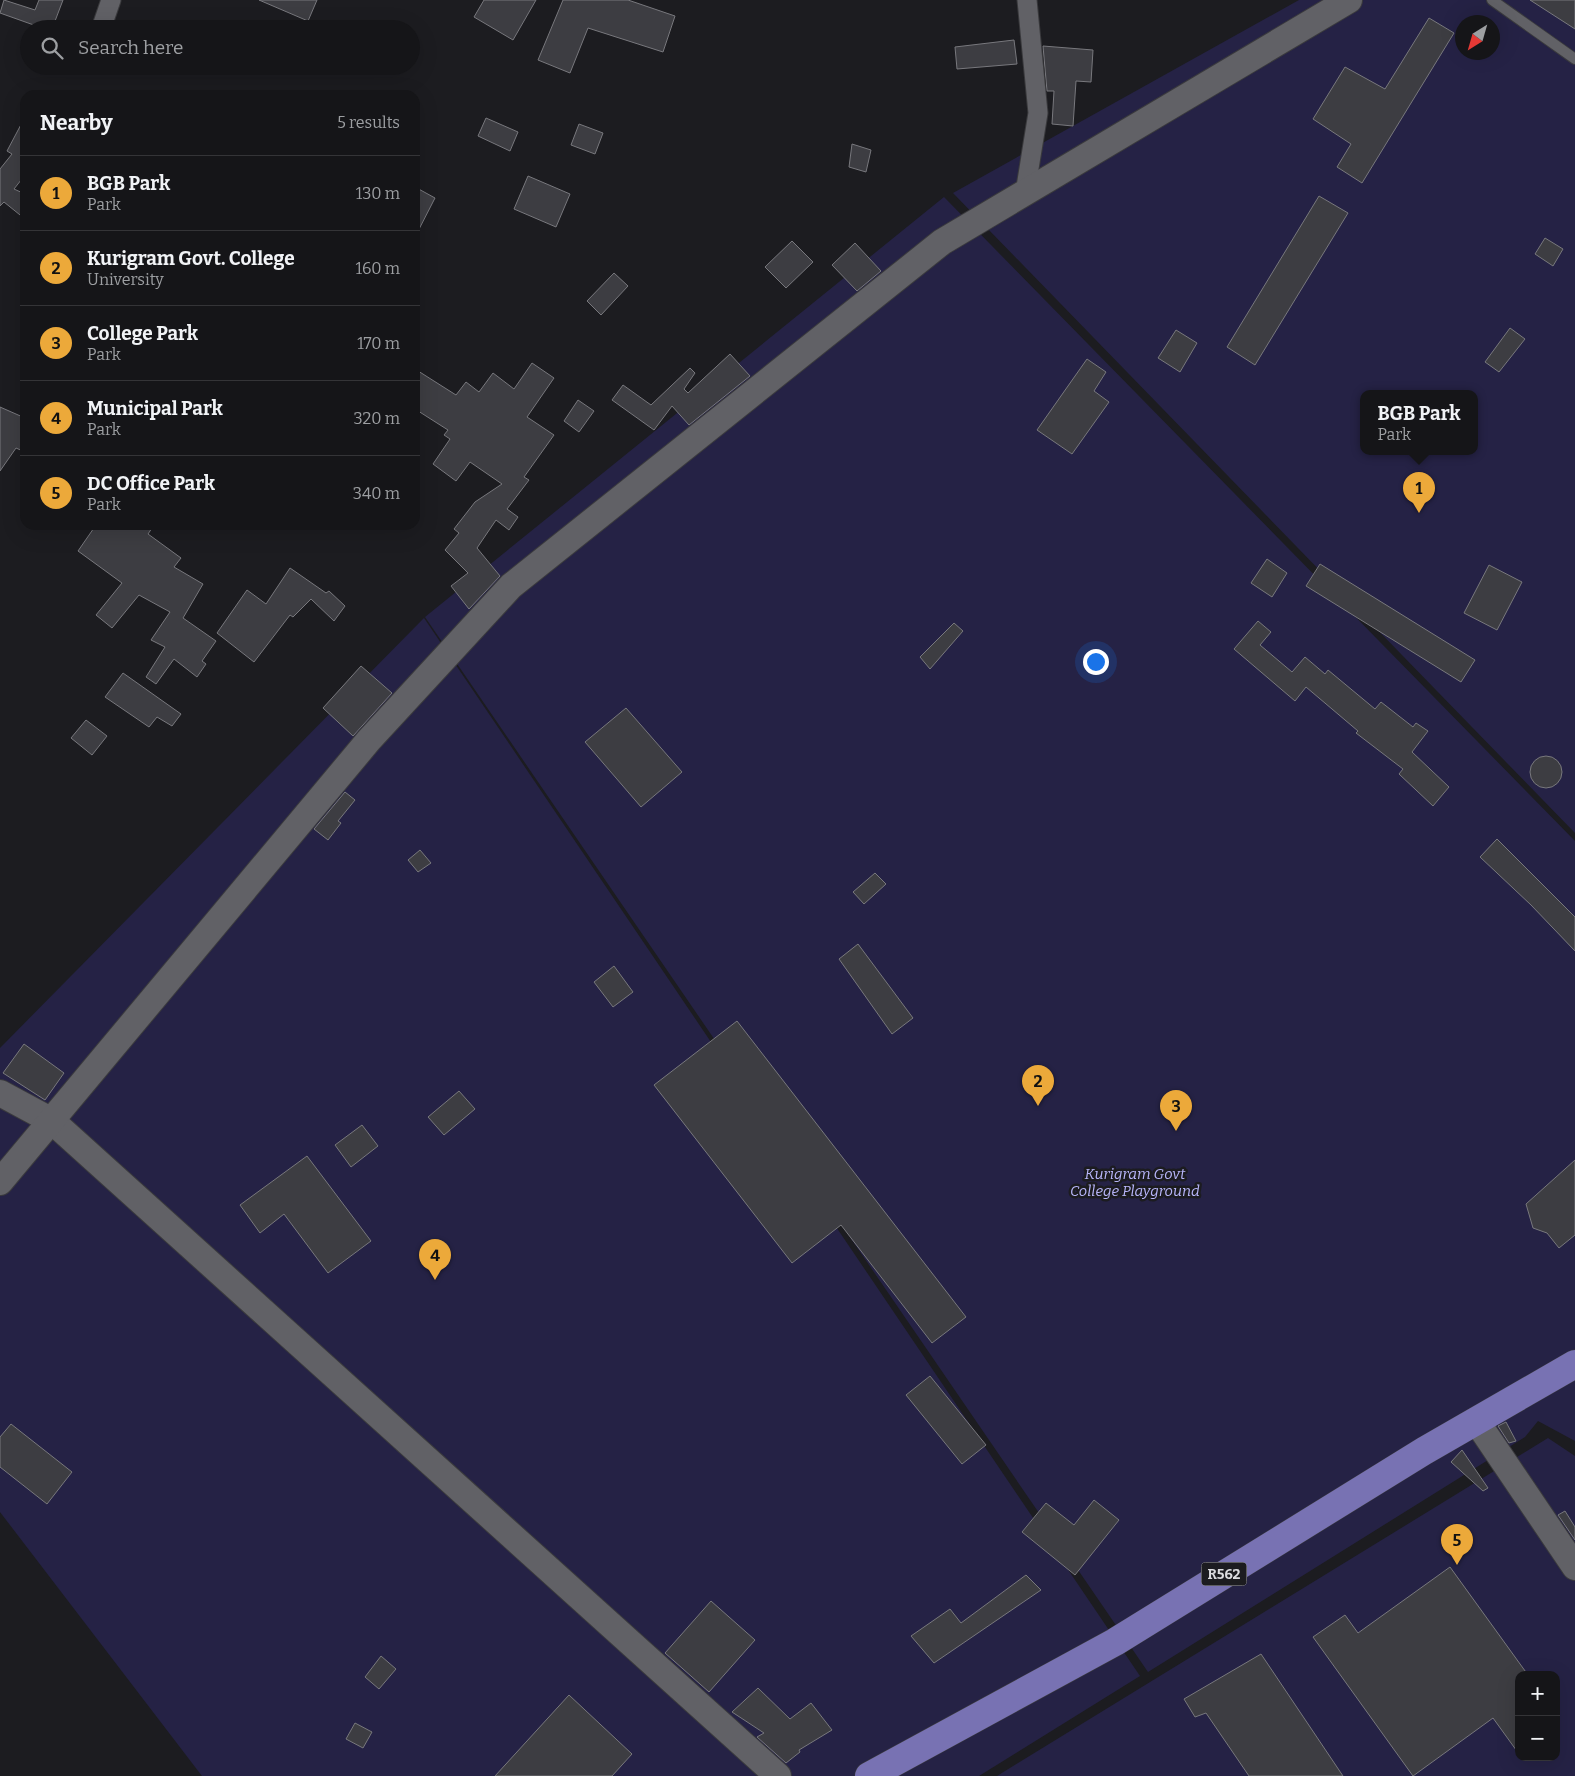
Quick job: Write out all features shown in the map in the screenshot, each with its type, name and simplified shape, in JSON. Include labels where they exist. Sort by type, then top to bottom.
[{"type":"main road","name":"R562","points":[[869,1776],[1115,1642],[1424,1451],[1575,1364]]},
{"type":"street","points":[[104,20],[111,0]]},
{"type":"street","points":[[1025,193],[1038,113],[1026,0]]},
{"type":"street","points":[[0,1182],[369,740],[512,586],[942,242],[1348,0]]},
{"type":"street","points":[[0,1093],[52,1121],[778,1776]]},
{"type":"street","points":[[1477,1422],[1575,1567]]},
{"type":"lane","points":[[1492,0],[1575,59]]},
{"type":"green space","points":[[1299,0],[1575,0],[1575,833],[953,193]]},
{"type":"green space","name":"Kurigram Govt College Playground","points":[[944,197],[1575,841],[1575,1441],[1538,1421],[1525,1437],[1148,1672],[425,617]]},
{"type":"green space","points":[[424,618],[1140,1676],[979,1776],[202,1776],[0,1512],[0,1048]]},
{"type":"green space","points":[[1548,1438],[1575,1456],[1575,1776],[997,1776]]},
{"type":"building","points":[[4,0],[35,10],[39,0],[63,0],[55,20],[20,20],[0,13]]},
{"type":"building","points":[[259,0],[317,0],[308,20]]},
{"type":"building","points":[[484,0],[536,0],[513,40],[474,17]]},
{"type":"building","points":[[563,0],[628,0],[675,16],[663,52],[588,28],[570,73],[538,60]]},
{"type":"building","points":[[1530,0],[1575,0],[1575,29]]},
{"type":"building","points":[[1429,18],[1454,33],[1362,183],[1337,167],[1351,144],[1313,119],[1345,67],[1385,89]]},
{"type":"building","points":[[1014,40],[1017,64],[957,69],[955,47]]},
{"type":"building","points":[[1043,46],[1093,50],[1091,82],[1076,81],[1073,126],[1052,124],[1054,91],[1047,91]]},
{"type":"building","points":[[486,118],[518,132],[510,151],[478,136]]},
{"type":"building","points":[[579,124],[603,133],[595,154],[571,145]]},
{"type":"building","points":[[20,126],[20,181],[14,189],[20,192],[20,215],[4,202],[0,206],[0,169],[12,154],[7,151]]},
{"type":"building","points":[[852,144],[871,150],[866,172],[849,167]]},
{"type":"building","points":[[528,176],[570,194],[556,227],[514,209]]},
{"type":"building","points":[[420,190],[435,198],[420,227]]},
{"type":"building","points":[[1319,196],[1348,213],[1255,365],[1227,347]]},
{"type":"building","points":[[1545,238],[1563,249],[1553,266],[1535,254]]},
{"type":"building","points":[[792,241],[813,262],[786,288],[765,267]]},
{"type":"building","points":[[855,243],[881,271],[857,291],[832,265]]},
{"type":"building","points":[[614,273],[628,286],[601,315],[587,301]]},
{"type":"building","points":[[1510,328],[1525,339],[1499,372],[1485,362]]},
{"type":"building","points":[[1176,330],[1197,343],[1180,372],[1158,358]]},
{"type":"building","points":[[730,354],[750,376],[689,425],[672,406],[654,430],[612,400],[623,385],[651,405],[690,368],[695,373],[684,389],[688,393]]},
{"type":"building","points":[[1087,359],[1106,372],[1094,391],[1109,402],[1072,454],[1037,430]]},
{"type":"building","points":[[532,363],[554,378],[527,417],[554,435],[524,477],[529,480],[507,509],[518,517],[509,530],[496,520],[477,548],[500,576],[469,609],[451,586],[468,573],[445,550],[459,533],[454,529],[475,502],[502,484],[470,462],[456,481],[433,464],[450,439],[444,435],[448,430],[420,412],[420,372],[456,395],[466,382],[479,392],[493,373],[514,389]]},
{"type":"building","points":[[578,400],[594,411],[579,432],[564,421]]},
{"type":"building","points":[[0,407],[20,416],[20,450],[16,448],[0,471]]},
{"type":"building","points":[[93,530],[151,530],[148,534],[181,558],[174,567],[203,584],[183,618],[216,641],[202,661],[206,664],[197,677],[174,659],[156,684],[146,677],[165,647],[151,640],[170,612],[139,595],[112,628],[96,615],[122,583],[78,551]]},
{"type":"building","points":[[1267,559],[1287,573],[1272,597],[1251,583]]},
{"type":"building","points":[[1320,564],[1475,660],[1461,682],[1306,586]]},
{"type":"building","points":[[1489,565],[1522,582],[1497,630],[1464,613]]},
{"type":"building","points":[[290,568],[326,593],[329,591],[345,606],[334,621],[311,599],[293,617],[290,615],[254,662],[217,633],[247,590],[266,604]]},
{"type":"building","points":[[1258,621],[1271,632],[1260,645],[1292,672],[1305,657],[1325,674],[1328,670],[1375,709],[1381,702],[1413,727],[1416,723],[1428,731],[1412,752],[1449,787],[1433,806],[1399,774],[1403,769],[1356,733],[1358,731],[1306,687],[1295,701],[1234,649]]},
{"type":"building","points":[[954,623],[963,631],[930,669],[920,657]]},
{"type":"building","points":[[361,666],[392,693],[353,736],[323,708]]},
{"type":"building","points":[[123,673],[181,714],[172,726],[157,717],[149,727],[105,697]]},
{"type":"building","points":[[626,708],[682,772],[641,807],[585,742]]},
{"type":"building","points":[[86,720],[107,736],[92,755],[71,738]]},
{"type":"building","points":[[1546,756],[1552,757],[1557,761],[1561,766],[1561,778],[1557,783],[1552,787],[1546,788],[1540,787],[1535,783],[1531,778],[1530,772],[1531,766],[1535,761],[1540,757]]},
{"type":"building","points":[[345,792],[355,800],[338,821],[341,823],[328,840],[314,829]]},
{"type":"building","points":[[1497,839],[1575,917],[1575,951],[1531,905],[1480,857]]},
{"type":"building","points":[[420,850],[431,863],[418,872],[408,860]]},
{"type":"building","points":[[875,873],[886,884],[864,904],[853,892]]},
{"type":"building","points":[[858,944],[913,1018],[892,1034],[839,959]]},
{"type":"building","points":[[614,966],[633,992],[613,1007],[594,982]]},
{"type":"building","points":[[737,1021],[966,1317],[932,1343],[841,1225],[792,1263],[654,1085]]},
{"type":"building","points":[[24,1044],[64,1073],[45,1100],[3,1073]]},
{"type":"building","points":[[459,1091],[475,1109],[444,1135],[428,1117]]},
{"type":"building","points":[[362,1125],[378,1146],[351,1167],[335,1145]]},
{"type":"building","points":[[307,1156],[371,1241],[328,1273],[284,1214],[260,1233],[240,1205]]},
{"type":"building","points":[[1575,1160],[1575,1235],[1559,1248],[1547,1233],[1533,1228],[1526,1204]]},
{"type":"building","points":[[930,1376],[986,1445],[962,1464],[906,1395]]},
{"type":"building","points":[[1506,1422],[1516,1441],[1509,1443],[1498,1426]]},
{"type":"building","points":[[11,1424],[72,1472],[47,1504],[0,1467],[0,1437]]},
{"type":"building","points":[[1462,1450],[1488,1488],[1483,1491],[1451,1462]]},
{"type":"building","points":[[1094,1500],[1119,1520],[1075,1575],[1022,1532],[1046,1503],[1074,1525]]},
{"type":"building","points":[[1565,1511],[1575,1527],[1575,1540],[1558,1515]]},
{"type":"building","points":[[1450,1567],[1525,1671],[1515,1671],[1515,1748],[1493,1718],[1413,1776],[1313,1637],[1345,1615],[1358,1633]]},
{"type":"building","points":[[1026,1575],[1041,1590],[934,1663],[911,1636],[950,1609],[961,1623]]},
{"type":"building","points":[[711,1601],[755,1640],[709,1692],[665,1653]]},
{"type":"building","points":[[1261,1654],[1343,1776],[1249,1776],[1206,1713],[1195,1717],[1184,1699]]},
{"type":"building","points":[[381,1656],[396,1669],[379,1689],[365,1677]]},
{"type":"building","points":[[758,1688],[790,1719],[811,1703],[832,1730],[799,1750],[800,1752],[786,1763],[757,1737],[764,1733],[732,1712]]},
{"type":"building","points":[[569,1695],[632,1754],[612,1776],[495,1776]]},
{"type":"building","points":[[355,1723],[372,1732],[363,1748],[346,1739]]},
{"type":"place","name":"BGB Park","points":[[1419,513]]},
{"type":"place","name":"Kurigram Govt. College","points":[[1038,1106]]},
{"type":"place","name":"College Park","points":[[1176,1131]]},
{"type":"place","name":"Municipal Park","points":[[435,1280]]},
{"type":"place","name":"DC Office Park","points":[[1457,1565]]}]
